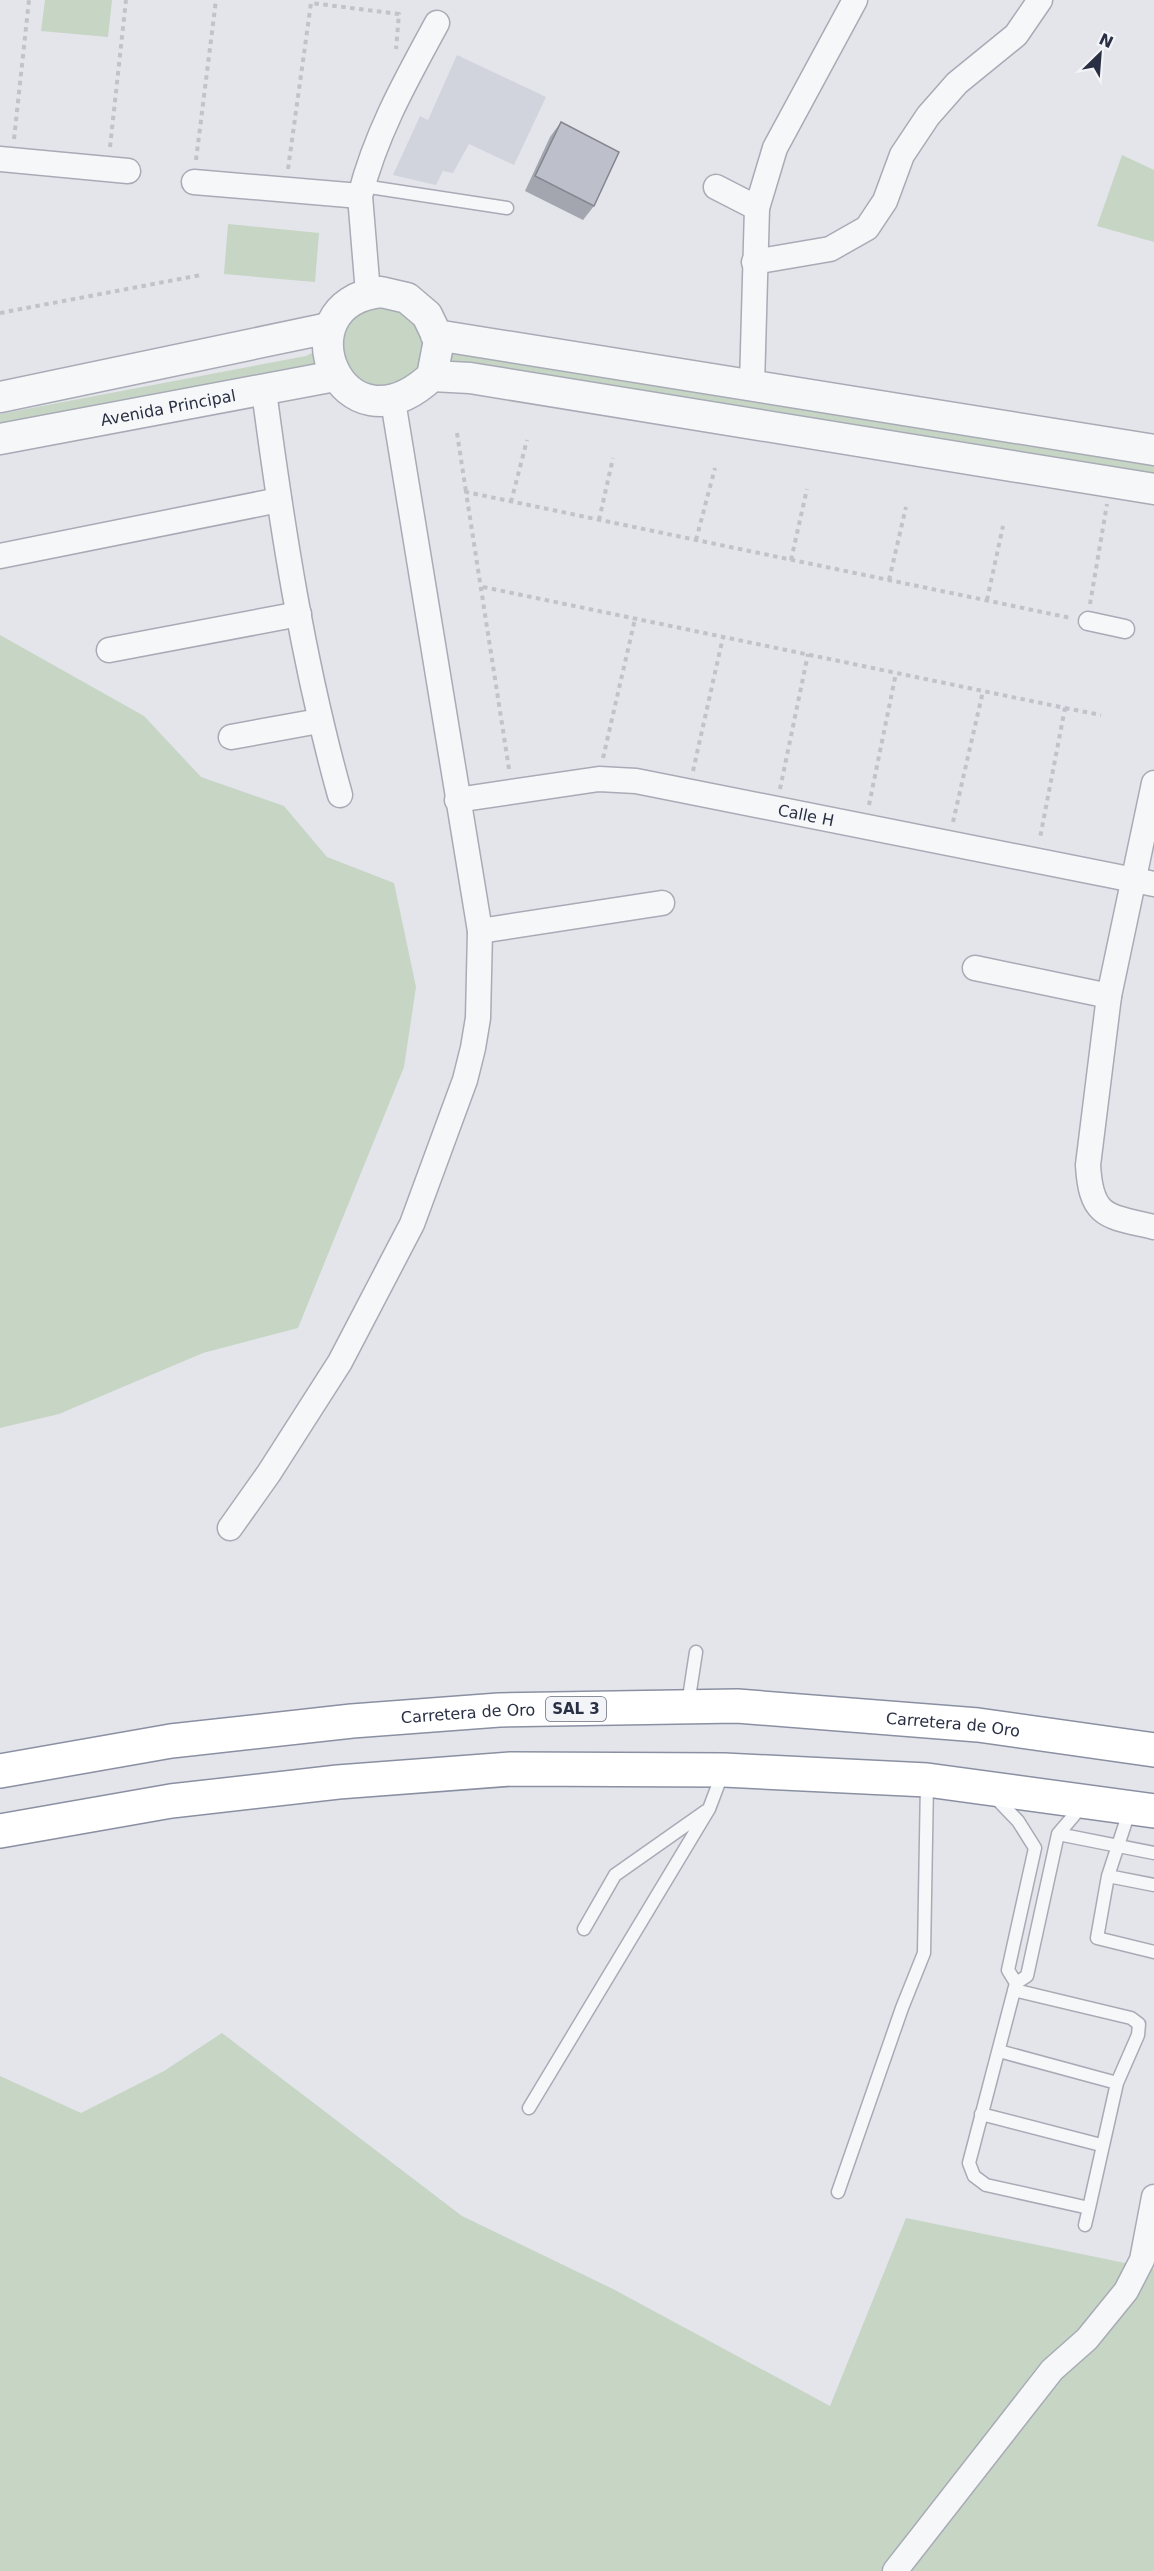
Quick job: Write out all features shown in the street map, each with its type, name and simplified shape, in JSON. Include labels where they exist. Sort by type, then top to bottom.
[{"type":"highway","name":"Carretera de Oro","points":[[3,1774],[171,1741],[352,1721],[499,1710],[687,1709],[737,1706],[978,1725],[1154,1750]]},
{"type":"highway","points":[[8,1824],[171,1801],[338,1782],[511,1769],[724,1770],[927,1780],[1143,1809]]},
{"type":"street","points":[[752,385],[757,208],[775,148],[855,0]]},
{"type":"street","points":[[754,262],[830,249],[867,228],[885,201],[902,155],[928,116],[957,83],[1016,35],[1040,0]]},
{"type":"street","points":[[368,293],[362,191],[371,153],[391,107],[437,23]]},
{"type":"street","points":[[6,160],[118,170]]},
{"type":"street","points":[[194,182],[285,190],[362,191]]},
{"type":"street","points":[[716,187],[757,208]]},
{"type":"street","points":[[368,293],[394,293],[407,298],[427,315],[439,340],[432,376],[419,388],[393,401],[366,399],[353,393],[335,376],[328,360],[329,328],[344,307],[368,293]]},
{"type":"street","points":[[0,398],[329,328]]},
{"type":"street","points":[[436,334],[1154,450]]},
{"type":"street","name":"Avenida Principal","points":[[0,439],[335,376]]},
{"type":"street","points":[[432,376],[470,378],[1154,489]]},
{"type":"street","points":[[264,391],[279,500],[319,721],[340,795]]},
{"type":"street","points":[[230,1528],[269,1473],[340,1362],[412,1224],[465,1080],[478,1018],[480,931],[393,401]]},
{"type":"street","points":[[0,556],[279,500]]},
{"type":"street","points":[[109,650],[299,614]]},
{"type":"street","points":[[1088,621],[1125,629]]},
{"type":"street","points":[[231,737],[319,721]]},
{"type":"street","name":"Calle H","points":[[457,800],[598,779],[636,781],[1144,882]]},
{"type":"street","points":[[1154,783],[1144,882],[1109,996],[1088,1165],[1089,1189],[1095,1205],[1110,1216],[1154,1227]]},
{"type":"street","points":[[480,931],[662,903]]},
{"type":"street","points":[[975,968],[1109,996]]},
{"type":"street","points":[[895,2571],[1052,2370],[1087,2339],[1126,2291],[1142,2260],[1154,2197]]},
{"type":"lane","points":[[362,191],[507,208]]},
{"type":"lane","points":[[687,1709],[696,1652]]},
{"type":"lane","points":[[530,2109],[709,1809],[724,1770]]},
{"type":"lane","points":[[838,2192],[902,2008],[924,1953],[927,1780]]},
{"type":"lane","points":[[986,1788],[1018,1821],[1035,1848],[1008,1970],[1015,1986]]},
{"type":"lane","points":[[1087,1801],[1058,1834],[1027,1976],[1015,1986],[969,2163],[974,2176],[986,2185],[1089,2208]]},
{"type":"lane","points":[[584,1929],[615,1875],[709,1809]]},
{"type":"lane","points":[[1143,1809],[1118,1846],[1108,1876],[1097,1938],[1154,1952]]},
{"type":"lane","points":[[1058,1834],[1154,1853]]},
{"type":"lane","points":[[1108,1876],[1154,1886]]},
{"type":"lane","points":[[1015,1986],[1131,2018],[1139,2024],[1138,2035],[1117,2083],[1101,2145],[1085,2225]]},
{"type":"lane","points":[[999,2051],[1117,2083]]},
{"type":"lane","points":[[981,2114],[1101,2145]]},
{"type":"path","points":[[6,160],[29,0]]},
{"type":"path","points":[[118,170],[126,0]]},
{"type":"path","points":[[194,182],[216,0]]},
{"type":"path","points":[[285,190],[311,3],[399,14],[395,61]]},
{"type":"path","points":[[0,313],[201,275]]},
{"type":"path","points":[[457,433],[483,587],[513,791]]},
{"type":"path","points":[[511,501],[527,441]]},
{"type":"path","points":[[599,520],[613,458]]},
{"type":"path","points":[[696,540],[715,468]]},
{"type":"path","points":[[466,492],[1088,621],[1110,482]]},
{"type":"path","points":[[791,560],[807,489]]},
{"type":"path","points":[[889,579],[906,507]]},
{"type":"path","points":[[987,600],[1003,526]]},
{"type":"path","points":[[483,587],[1101,715]]},
{"type":"path","points":[[598,779],[635,619]]},
{"type":"path","points":[[688,791],[723,637]]},
{"type":"path","points":[[776,808],[808,654]]},
{"type":"path","points":[[865,825],[896,673]]},
{"type":"path","points":[[949,842],[982,691]]},
{"type":"path","points":[[1036,859],[1065,708]]},
{"type":"shaded area","points":[[457,55],[546,97],[514,165],[469,144],[453,173],[443,171],[436,185],[393,175],[420,116],[428,120]]},
{"type":"green space","points":[[45,0],[112,0],[108,37],[41,31]]},
{"type":"green space","points":[[1122,155],[1154,170],[1154,242],[1097,226]]},
{"type":"green space","points":[[228,224],[319,233],[315,282],[224,274]]},
{"type":"green space","points":[[374,308],[396,311],[405,315],[418,329],[422,348],[419,369],[411,380],[397,386],[370,390],[341,362],[341,352],[346,328],[350,322]]},
{"type":"green space","points":[[318,350],[323,369],[0,429],[0,414],[306,356]]},
{"type":"green space","points":[[455,350],[1154,461],[1154,477],[452,363],[450,358]]},
{"type":"green space","points":[[0,635],[144,716],[201,777],[284,806],[327,857],[394,883],[416,987],[404,1067],[298,1328],[203,1353],[59,1414],[0,1428]]},
{"type":"green space","points":[[222,2033],[462,2216],[613,2289],[830,2406],[906,2218],[1154,2269],[1154,2571],[0,2571],[0,2076],[81,2113],[164,2071]]},
{"type":"building","points":[[561,122],[619,152],[594,206],[535,176]]}]
